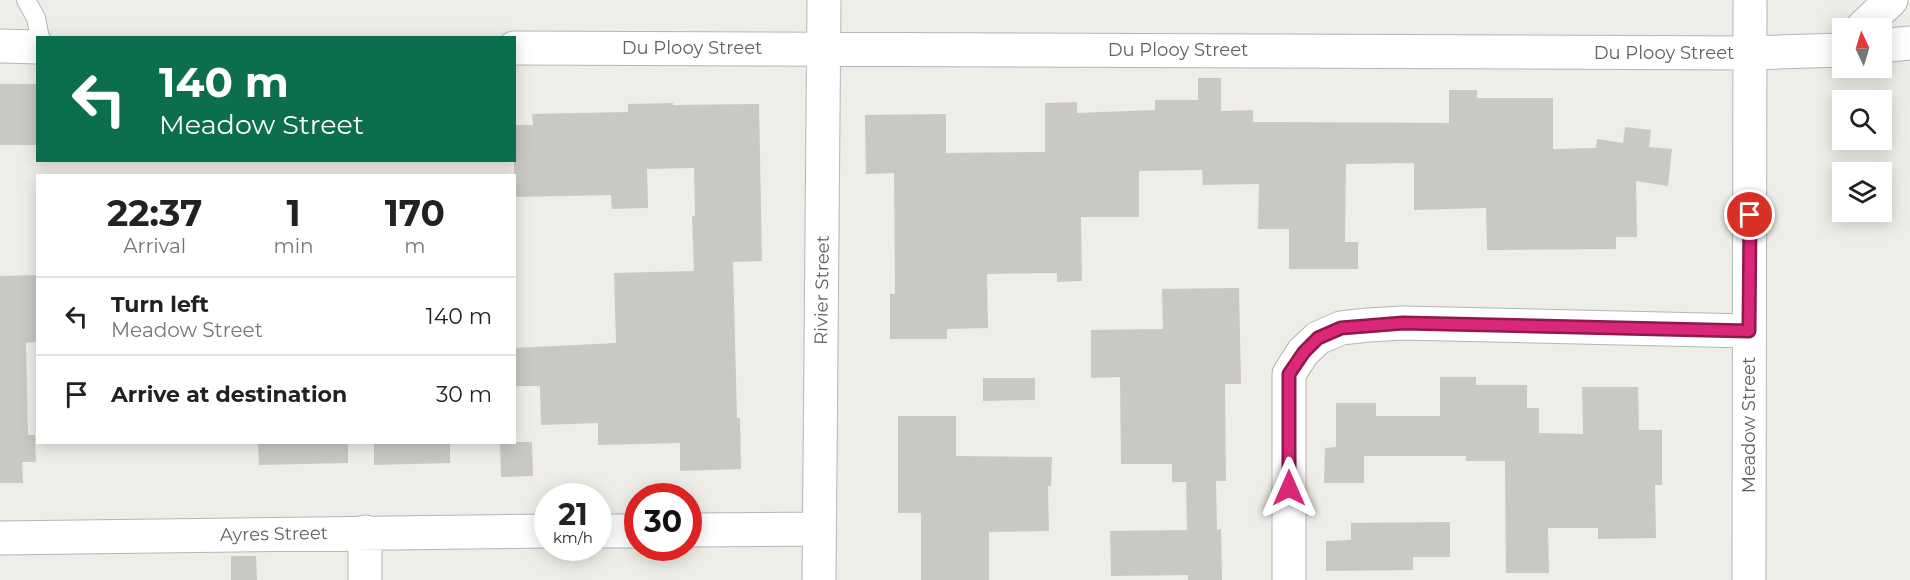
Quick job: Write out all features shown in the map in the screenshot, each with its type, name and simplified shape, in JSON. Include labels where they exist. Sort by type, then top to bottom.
[{"type":"street","name":"Rivier Street","points":[[819,580],[824,0]]},
{"type":"street","name":"Meadow Street","points":[[1749,580],[1750,0]]},
{"type":"street","points":[[1873,18],[1891,0]]},
{"type":"street","points":[[1892,45],[1910,43]]},
{"type":"street","name":"Du Plooy Street","points":[[516,48],[1750,53],[1832,45]]},
{"type":"street","points":[[0,46],[36,46]]},
{"type":"street","points":[[1289,580],[1289,374],[1304,352],[1318,338],[1341,328],[1403,323],[1749,331]]},
{"type":"street","points":[[702,530],[819,529]]},
{"type":"street","name":"Ayres Street","points":[[0,538],[534,531]]},
{"type":"street","points":[[365,532],[365,580]]},
{"type":"lane","points":[[26,0],[36,18],[40,36]]},
{"type":"building","points":[[1198,78],[1221,78],[1221,111],[1253,110],[1253,122],[1449,123],[1449,90],[1477,90],[1477,98],[1553,98],[1553,149],[1596,148],[1597,139],[1623,143],[1625,127],[1651,130],[1649,147],[1672,149],[1668,186],[1636,181],[1637,237],[1616,237],[1616,249],[1487,250],[1486,208],[1414,210],[1414,163],[1346,164],[1345,242],[1358,242],[1358,269],[1289,269],[1289,229],[1258,229],[1259,184],[1203,185],[1202,170],[1139,171],[1139,217],[1081,217],[1082,281],[1057,282],[1057,273],[987,274],[988,328],[947,329],[947,339],[890,339],[890,294],[895,294],[894,173],[866,174],[865,115],[946,114],[946,153],[1045,152],[1045,103],[1077,102],[1077,113],[1155,110],[1155,100],[1198,100]]},
{"type":"building","points":[[0,84],[36,84],[36,145],[0,145]]},
{"type":"building","points":[[628,104],[759,104],[762,261],[733,262],[737,418],[740,418],[741,469],[680,471],[680,443],[598,445],[598,423],[541,425],[540,386],[516,386],[516,348],[616,343],[614,273],[694,271],[692,216],[695,216],[694,168],[647,169],[648,208],[612,209],[611,195],[516,197],[514,162],[516,162],[516,125],[533,125],[532,114],[628,112]]},
{"type":"building","points":[[36,275],[36,342],[26,343],[28,435],[35,435],[36,462],[22,462],[23,483],[0,483],[0,276]]},
{"type":"building","points":[[1239,288],[1241,384],[1225,384],[1226,481],[1216,481],[1217,530],[1221,529],[1222,580],[1188,580],[1188,575],[1111,576],[1110,531],[1187,530],[1186,482],[1172,482],[1172,464],[1121,464],[1120,377],[1091,378],[1091,330],[1163,329],[1162,289]]},
{"type":"building","points":[[1440,377],[1476,377],[1476,385],[1527,385],[1527,408],[1539,408],[1539,433],[1583,434],[1582,387],[1638,387],[1639,430],[1662,430],[1662,485],[1655,485],[1656,538],[1598,539],[1598,528],[1548,528],[1549,573],[1506,573],[1505,461],[1466,461],[1466,456],[1364,456],[1364,483],[1324,483],[1325,448],[1336,447],[1336,403],[1376,403],[1376,416],[1440,416]]},
{"type":"building","points":[[983,378],[1035,378],[1035,400],[983,401]]},
{"type":"building","points":[[898,416],[956,416],[956,456],[1052,457],[1051,486],[1048,486],[1049,531],[989,532],[989,580],[921,580],[921,513],[898,513]]},
{"type":"building","points":[[532,442],[533,476],[501,477],[500,444]]},
{"type":"building","points":[[258,444],[348,444],[348,463],[259,465]]},
{"type":"building","points":[[374,444],[450,444],[450,463],[374,465]]},
{"type":"building","points":[[1450,522],[1450,557],[1413,557],[1413,570],[1326,571],[1326,541],[1351,540],[1351,523]]},
{"type":"building","points":[[231,556],[256,556],[257,580],[231,580]]},
{"type":"route","points":[[1289,488],[1289,374],[1304,352],[1318,338],[1341,328],[1403,323],[1749,331],[1750,215]]}]
